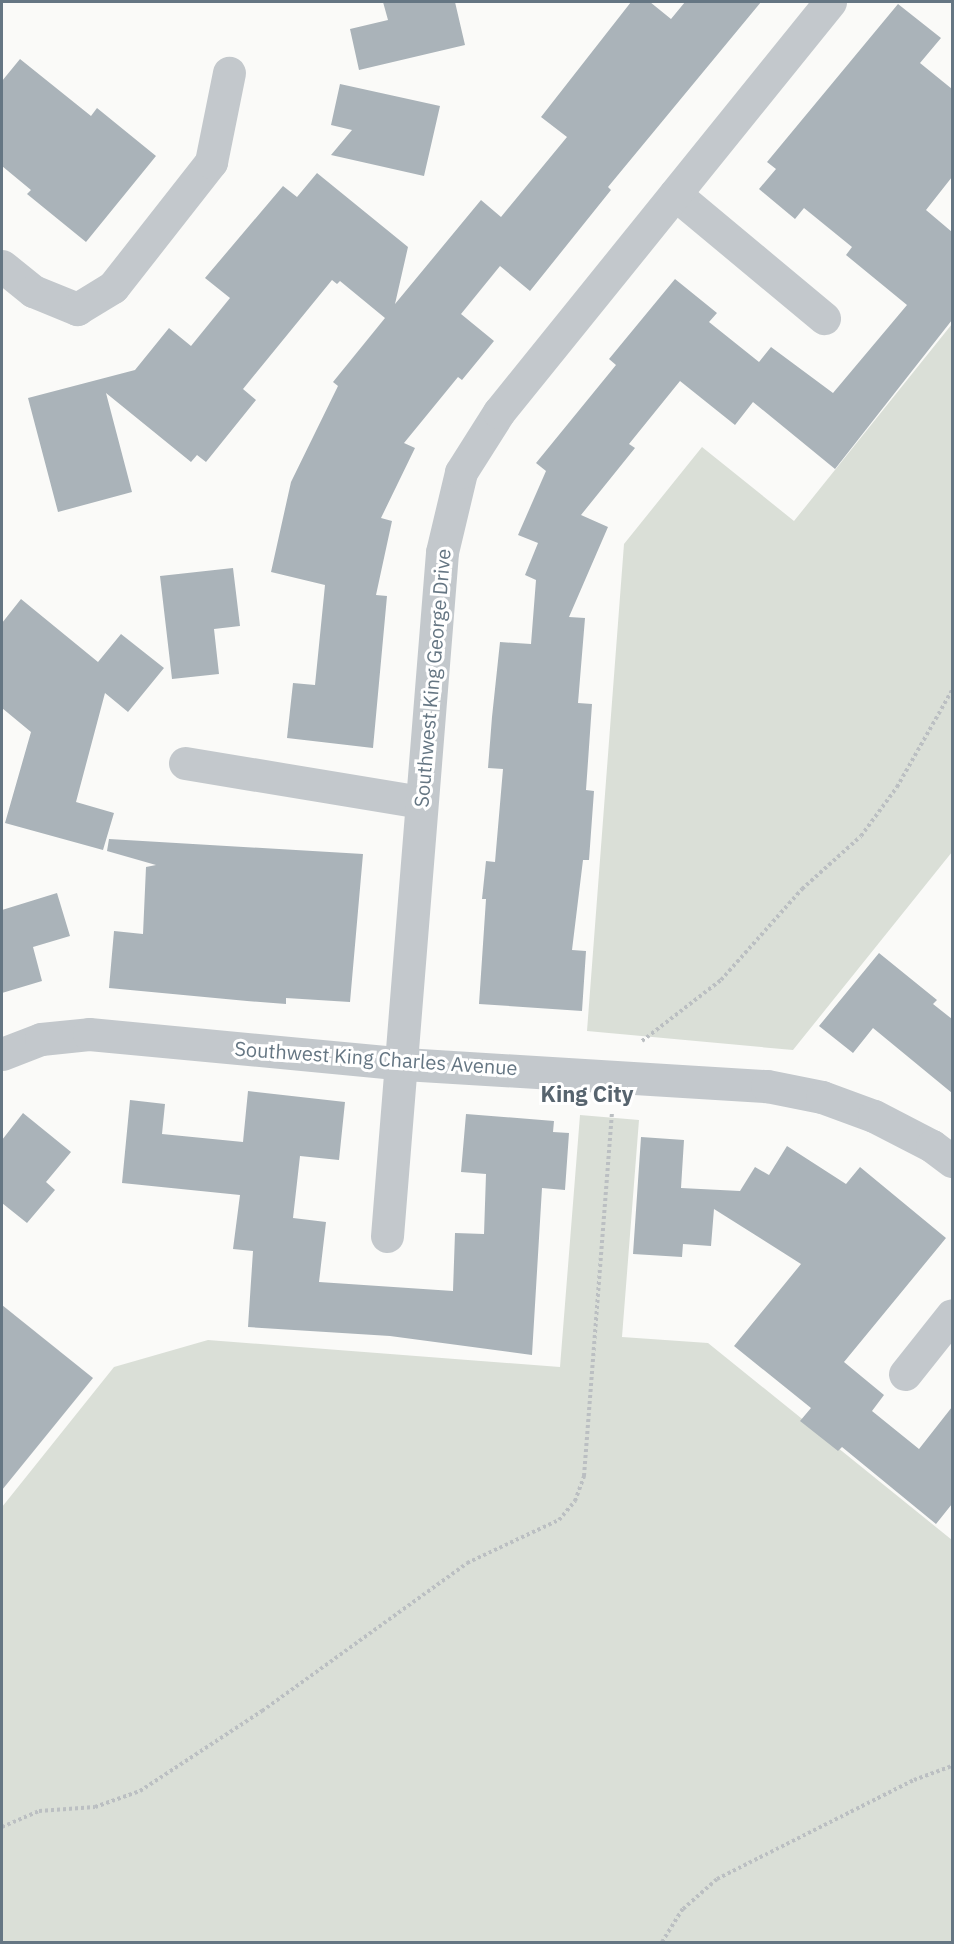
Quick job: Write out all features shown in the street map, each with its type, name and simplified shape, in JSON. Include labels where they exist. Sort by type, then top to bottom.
[{"type":"street","name":"Southwest King George Drive","points":[[387,1236],[404,1064],[421,802],[441,552],[461,472],[500,412],[830,2]]},
{"type":"street","points":[[2,266],[33,291],[77,309],[113,287],[211,162],[229,73]]},
{"type":"street","points":[[675,194],[824,318]]},
{"type":"street","points":[[185,763],[421,802]]},
{"type":"street","name":"Southwest King Charles Avenue","points":[[2,1054],[41,1039],[89,1034],[404,1064],[619,1074],[767,1086],[822,1097],[874,1116],[932,1146],[952,1161]]},
{"type":"street","points":[[905,1374],[952,1315]]},
{"type":"path","points":[[2,1827],[39,1811],[95,1806],[140,1791],[262,1711],[458,1570],[559,1520],[576,1501],[584,1476],[609,1126],[619,1074],[634,1048],[722,980],[802,889],[861,836],[897,787],[952,690]]},
{"type":"path","points":[[662,1942],[683,1909],[717,1880],[914,1780],[952,1766]]},
{"type":"shaded area","points":[[952,324],[952,852],[793,1050],[587,1031],[624,544],[702,447],[794,521]]},
{"type":"shaded area","points":[[580,1115],[639,1120],[622,1337],[708,1343],[952,1540],[952,1942],[2,1942],[2,1507],[114,1367],[208,1340],[560,1367]]},
{"type":"building","points":[[383,2],[455,2],[465,45],[359,70],[350,29],[388,20]]},
{"type":"building","points":[[631,2],[650,2],[671,19],[685,2],[761,2],[608,187],[611,190],[530,291],[500,266],[461,314],[494,341],[462,380],[458,377],[404,443],[415,448],[381,518],[392,521],[376,595],[387,596],[373,748],[287,738],[293,683],[315,685],[325,585],[271,572],[291,482],[338,386],[333,382],[385,318],[340,281],[337,284],[332,280],[243,389],[256,400],[206,462],[197,455],[191,462],[106,393],[132,492],[58,512],[28,398],[135,370],[169,328],[191,346],[230,298],[205,278],[283,186],[297,197],[317,173],[408,247],[395,304],[481,200],[501,217],[567,137],[541,117]]},
{"type":"building","points":[[898,4],[941,38],[920,63],[952,89],[952,177],[926,210],[952,232],[952,320],[835,469],[753,402],[735,425],[680,381],[629,444],[635,448],[581,515],[608,527],[569,617],[585,618],[578,703],[592,704],[586,790],[594,791],[589,860],[583,860],[572,950],[586,951],[582,1011],[479,1004],[486,899],[482,899],[486,861],[495,862],[503,769],[488,768],[492,717],[500,642],[531,644],[536,580],[525,575],[538,543],[518,535],[546,471],[536,463],[616,365],[609,359],[675,279],[717,313],[709,322],[759,362],[771,347],[833,393],[907,305],[846,255],[852,247],[804,208],[795,219],[759,189],[776,169],[767,162]]},
{"type":"building","points":[[20,59],[91,116],[97,108],[156,156],[86,242],[27,194],[31,190],[2,166],[2,81]]},
{"type":"building","points":[[340,84],[440,106],[424,176],[331,155],[352,130],[331,125]]},
{"type":"building","points":[[233,568],[240,626],[214,629],[219,674],[172,679],[160,576]]},
{"type":"building","points":[[21,599],[98,662],[121,634],[164,668],[128,712],[105,693],[76,802],[114,813],[103,850],[5,823],[31,732],[2,708],[2,623]]},
{"type":"building","points":[[109,839],[363,854],[350,1002],[286,998],[286,1004],[109,988],[114,931],[143,934],[146,867],[156,865],[107,851]]},
{"type":"building","points":[[57,893],[70,936],[33,947],[42,981],[2,993],[2,910]]},
{"type":"building","points":[[879,953],[937,1000],[933,1004],[952,1019],[952,1093],[873,1028],[853,1053],[819,1026]]},
{"type":"building","points":[[248,1091],[345,1102],[339,1160],[300,1156],[293,1218],[326,1222],[319,1282],[453,1291],[455,1233],[484,1234],[486,1174],[461,1172],[466,1114],[554,1121],[553,1132],[569,1133],[565,1190],[542,1188],[532,1355],[390,1336],[248,1327],[253,1251],[233,1249],[240,1195],[122,1183],[130,1100],[165,1104],[162,1134],[243,1142]]},
{"type":"building","points":[[23,1113],[71,1152],[46,1182],[55,1190],[27,1223],[2,1203],[2,1140]]},
{"type":"building","points":[[641,1137],[684,1140],[681,1188],[740,1191],[755,1167],[769,1175],[787,1146],[846,1184],[860,1167],[946,1238],[844,1362],[884,1395],[872,1411],[919,1449],[952,1407],[952,1504],[936,1524],[842,1447],[838,1451],[800,1421],[811,1408],[734,1346],[801,1264],[714,1209],[711,1246],[683,1244],[682,1257],[633,1254]]},
{"type":"building","points":[[2,1305],[93,1378],[2,1490]]},
{"type":"district","name":"King City","points":[[587,1094]]}]
